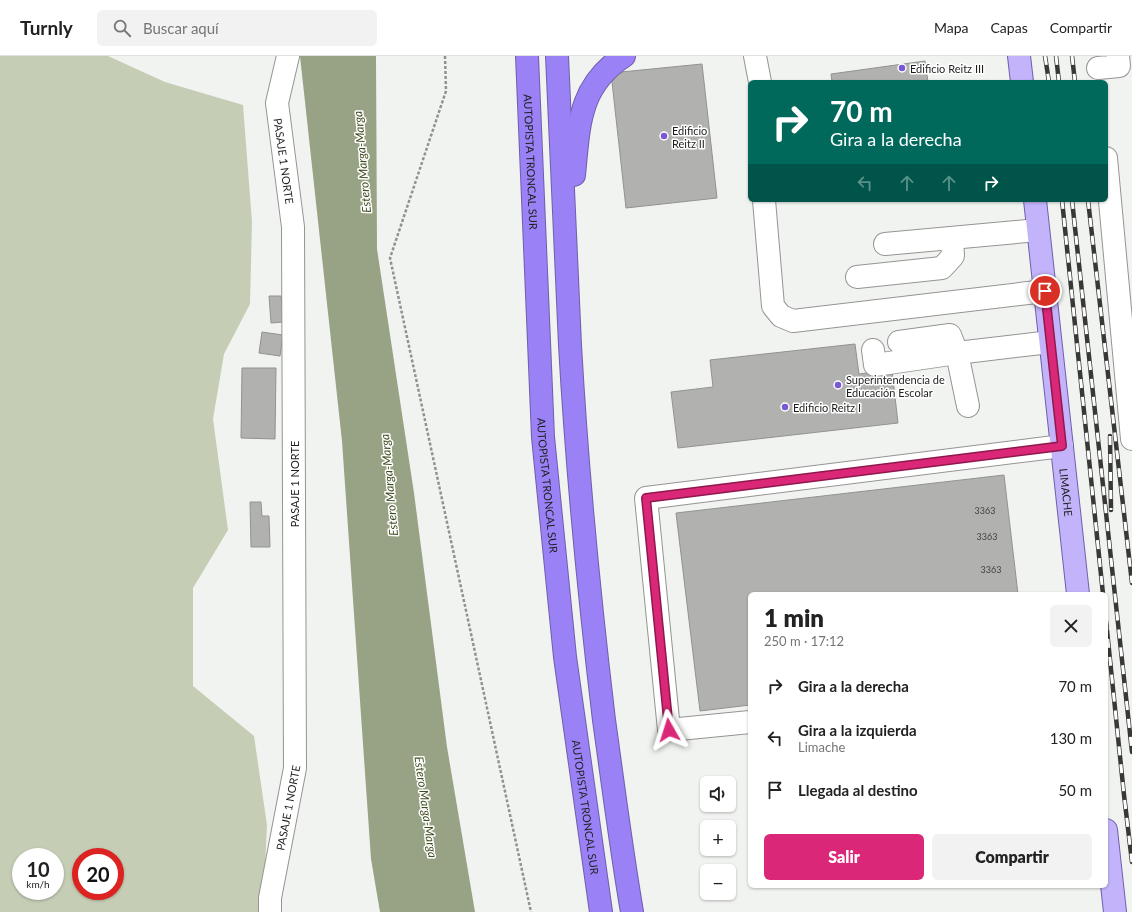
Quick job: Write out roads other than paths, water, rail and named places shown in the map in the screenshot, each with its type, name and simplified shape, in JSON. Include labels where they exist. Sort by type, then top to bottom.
[{"type":"highway","name":"AUTOPISTA TRONCAL SUR","points":[[527,56],[543,437],[565,657],[601,912]]},
{"type":"highway","points":[[557,56],[570,345],[586,552],[596,655],[612,780],[632,912]]},
{"type":"highway","points":[[566,241],[581,115],[592,88],[601,75],[611,65],[624,56]]},
{"type":"main road","points":[[1019,56],[1022,80]]},
{"type":"main road","name":"LIMACHE","points":[[1035,202],[1078,592]]},
{"type":"main road","points":[[1108,850],[1114,912]]},
{"type":"street","name":"PASAJE 1 NORTE","points":[[270,912],[270,898],[295,768],[293,227],[277,103],[288,56]]},
{"type":"street","points":[[755,56],[760,80]]},
{"type":"street","points":[[1098,69],[1123,62]]},
{"type":"street","points":[[1108,180],[1132,439]]},
{"type":"street","points":[[764,202],[773,306],[781,316],[793,321],[1045,291]]},
{"type":"street","points":[[885,244],[1038,230]]},
{"type":"street","points":[[857,277],[942,268],[953,256],[952,238]]},
{"type":"street","points":[[899,342],[950,336],[956,354],[968,406]]},
{"type":"street","points":[[873,350],[875,365],[1050,342]]},
{"type":"street","points":[[748,722],[669,730],[646,498],[1062,446]]},
{"type":"water","name":"Estero Marga-Marga","points":[[300,56],[376,56],[377,249],[414,493],[447,747],[475,912],[380,912],[371,859],[342,441]]},
{"type":"railway","points":[[1045,56],[1049,80]]},
{"type":"railway","points":[[1056,56],[1059,80]]},
{"type":"railway","points":[[1072,56],[1075,80]]},
{"type":"railway","points":[[1062,202],[1103,592]]},
{"type":"railway","points":[[1072,202],[1132,752]]},
{"type":"railway","points":[[1088,202],[1132,583]]},
{"type":"railway","points":[[1110,436],[1111,510]]},
{"type":"railway","points":[[1108,640],[1132,862]]},
{"type":"place","name":"Edificio Reitz III","points":[[902,68]]},
{"type":"place","name":"Edificio Reitz II","points":[[664,136]]},
{"type":"place","name":"Superintendencia de Educación Escolar","points":[[838,385]]},
{"type":"place","name":"Edificio Reitz I","points":[[785,407]]}]
